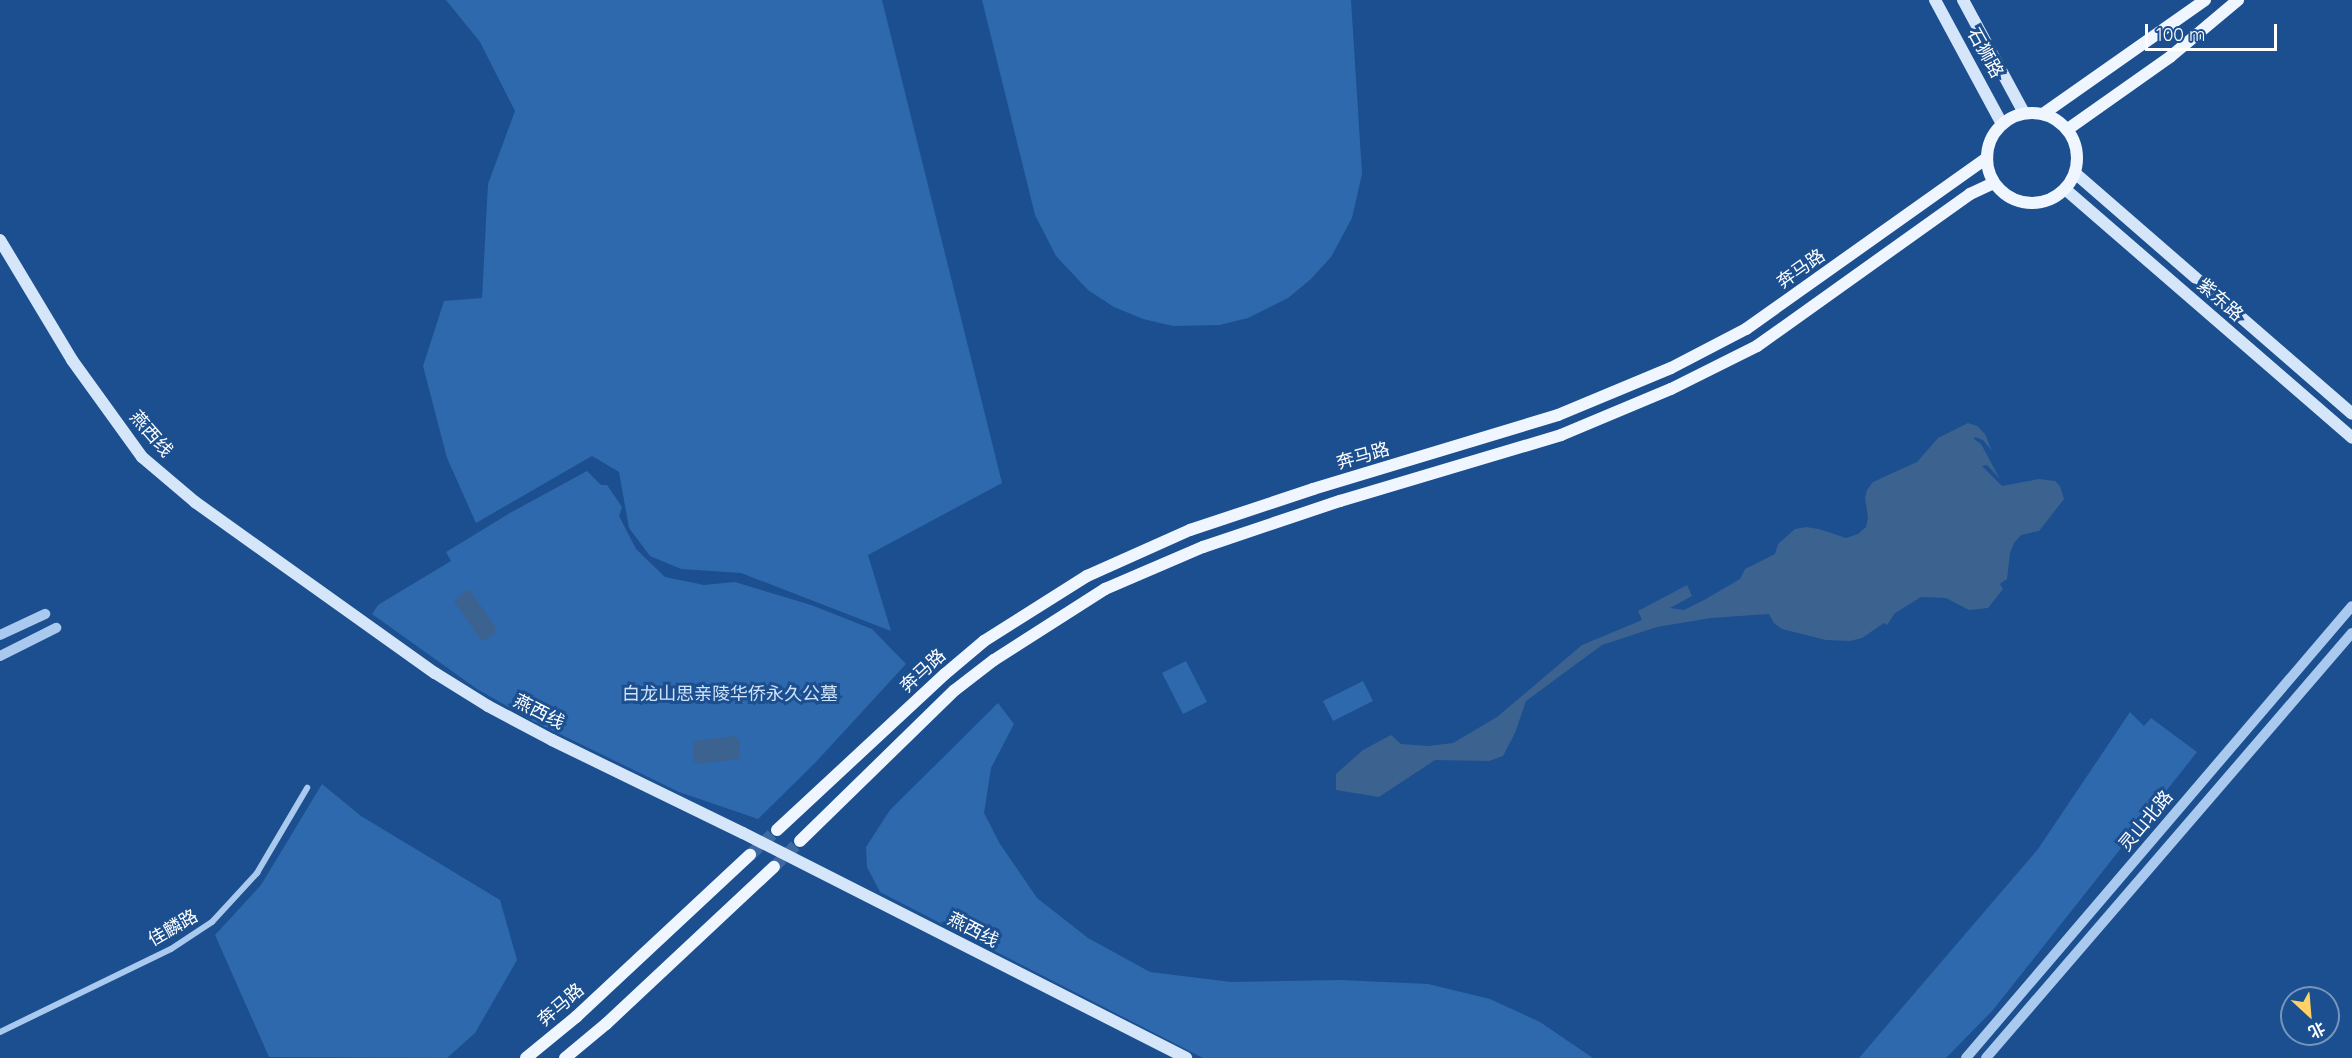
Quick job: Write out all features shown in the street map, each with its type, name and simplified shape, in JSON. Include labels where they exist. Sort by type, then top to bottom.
[{"type":"main road","name":"石狮路","points":[[1935,0],[2002,124]]},
{"type":"main road","name":"石狮路","points":[[1963,0],[2024,113]]},
{"type":"main road","points":[[2043,114],[2205,0]]},
{"type":"main road","points":[[2068,129],[2170,57],[2238,0]]},
{"type":"main road","points":[[2024,113],[2043,114],[2059,121],[2068,129],[2076,144],[2078,159],[2075,173],[2066,189],[2045,200],[2022,202],[2007,196],[1995,183],[1987,158],[1991,140],[2002,124],[2024,113]]},
{"type":"main road","name":"奔马路","points":[[777,830],[945,674],[984,641],[1087,576],[1190,530],[1312,489],[1558,415],[1671,368],[1746,329],[1987,158]]},
{"type":"main road","name":"紫东路","points":[[2075,173],[2352,414]]},
{"type":"main road","name":"奔马路","points":[[800,841],[955,690],[1013,648],[1105,589],[1203,547],[1340,501],[1561,435],[1671,389],[1757,346],[1970,194],[1995,183]]},
{"type":"main road","name":"紫东路","points":[[2066,189],[2352,438]]},
{"type":"main road","name":"燕西线","points":[[0,240],[72,360],[142,457],[195,502],[435,673],[488,706],[552,740],[722,822],[1186,1058]]},
{"type":"main road","name":"奔马路","points":[[526,1058],[576,1017],[750,855]]},
{"type":"main road","points":[[565,1058],[614,1016],[774,867]]},
{"type":"street","name":"灵山北路","points":[[1966,1058],[2352,606]]},
{"type":"street","points":[[0,635],[45,614]]},
{"type":"street","points":[[0,656],[56,628]]},
{"type":"street","name":"灵山北路","points":[[1986,1058],[2352,633]]},
{"type":"street","name":"佳麟路","points":[[0,1032],[171,949],[212,922],[257,873],[307,788]]},
{"type":"green space","points":[[446,0],[882,0],[1002,483],[868,555],[891,631],[741,573],[681,569],[650,556],[629,528],[619,472],[592,456],[476,523],[447,458],[423,366],[444,301],[482,298],[488,184],[515,111],[480,42]]},
{"type":"green space","points":[[982,0],[1351,0],[1362,174],[1352,218],[1331,257],[1311,279],[1288,298],[1248,318],[1220,325],[1173,326],[1143,319],[1114,307],[1088,290],[1056,256],[1035,215]]},
{"type":"green space","name":"白龙山思亲陵华侨永久公墓","points":[[587,471],[601,485],[607,485],[622,507],[619,516],[636,549],[665,577],[704,585],[735,582],[811,605],[872,629],[906,664],[815,763],[758,819],[679,792],[533,721],[477,689],[372,614],[378,605],[451,561],[446,552],[510,513]]},
{"type":"green space","points":[[1186,661],[1207,702],[1183,714],[1162,673]]},
{"type":"green space","points":[[1363,681],[1373,701],[1333,721],[1323,701]]},
{"type":"green space","points":[[998,703],[1014,724],[991,768],[984,813],[1000,844],[1037,898],[1088,938],[1150,972],[1231,982],[1340,980],[1428,984],[1490,999],[1540,1022],[1593,1058],[1203,1058],[880,892],[867,867],[866,847],[890,810]]},
{"type":"green space","points":[[2130,712],[2144,726],[2151,718],[2197,752],[1993,1010],[1946,1058],[1859,1058],[2038,849]]},
{"type":"green space","points":[[322,784],[361,816],[500,900],[517,960],[475,1033],[447,1058],[269,1057],[215,935],[261,885]]},
{"type":"shaded area","points":[[1968,423],[1977,426],[1985,434],[1992,451],[1983,440],[1975,437],[1974,439],[1981,444],[2000,479],[1987,465],[1982,466],[2002,486],[2039,479],[2055,481],[2060,486],[2064,499],[2039,531],[2021,535],[2014,543],[2010,553],[2007,579],[2000,584],[2003,589],[1988,608],[1969,610],[1946,598],[1921,597],[1895,613],[1887,625],[1884,623],[1862,638],[1850,641],[1826,640],[1782,629],[1774,623],[1769,614],[1711,618],[1657,627],[1602,645],[1526,701],[1515,733],[1503,756],[1489,761],[1435,760],[1379,797],[1336,790],[1336,774],[1363,750],[1391,735],[1401,744],[1428,746],[1453,743],[1497,717],[1582,645],[1642,620],[1638,611],[1687,585],[1692,596],[1670,608],[1684,610],[1704,600],[1740,579],[1745,569],[1775,554],[1778,544],[1795,529],[1806,527],[1819,529],[1846,538],[1858,534],[1866,527],[1868,518],[1865,498],[1873,482],[1917,462],[1938,438]]},
{"type":"shaded area","points":[[466,590],[470,590],[496,628],[495,633],[484,640],[480,639],[454,601]]},
{"type":"shaded area","points":[[735,736],[740,740],[740,759],[698,764],[693,761],[693,741]]},
{"type":"tunnel","points":[[750,855],[777,830]]},
{"type":"tunnel","points":[[774,867],[800,841]]}]
